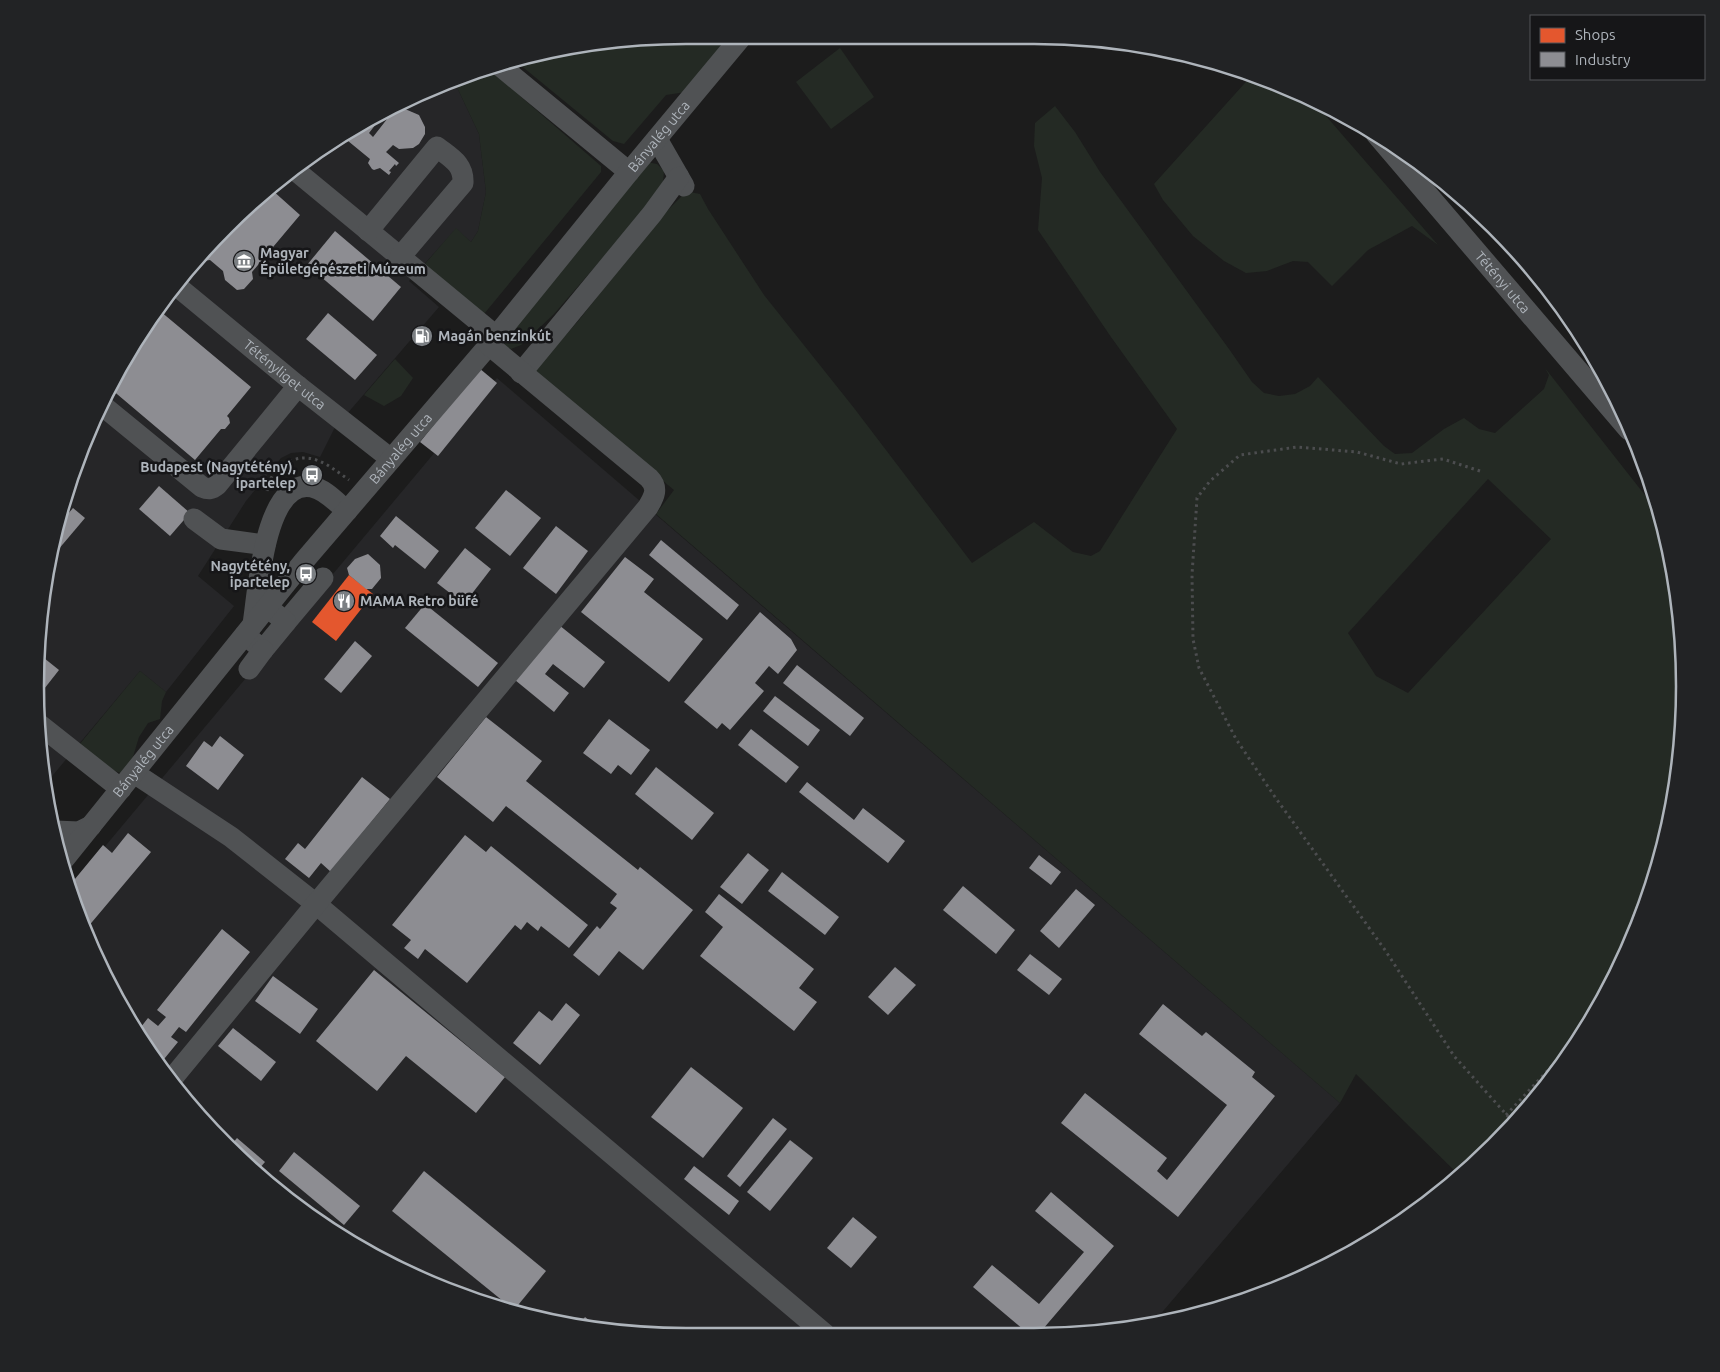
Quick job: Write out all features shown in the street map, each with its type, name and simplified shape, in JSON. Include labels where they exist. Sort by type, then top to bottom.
[{"type":"street","name":"Bányalég utca","points":[[67,854],[267,607],[492,341],[629,172],[736,44]]},
{"type":"street","points":[[505,71],[629,172]]},
{"type":"street","points":[[522,373],[652,214],[681,182],[657,139]]},
{"type":"street","points":[[368,231],[437,147],[459,166],[464,173],[463,183],[400,257]]},
{"type":"street","name":"Tétényi utca","points":[[1392,153],[1615,412]]},
{"type":"street","points":[[175,1075],[648,507],[656,488],[649,478],[522,373],[492,341],[400,257],[298,174]]},
{"type":"street","name":"Tétényliget utca","points":[[181,289],[298,386],[391,459]]},
{"type":"street","points":[[107,409],[208,490],[217,485],[298,386]]},
{"type":"street","points":[[263,650],[249,630],[265,545],[272,519],[282,502],[295,489],[312,486],[322,491],[347,511]]},
{"type":"street","points":[[194,519],[220,539],[256,542],[265,545]]},
{"type":"street","points":[[248,669],[323,578]]},
{"type":"street","points":[[267,607],[286,622]]},
{"type":"street","points":[[45,728],[127,781],[231,837],[316,904],[818,1328]]},
{"type":"street","points":[[61,831],[79,832],[91,826]]},
{"type":"path","points":[[1480,471],[1443,459],[1401,464],[1358,452],[1297,447],[1240,455],[1210,481],[1197,498],[1192,575],[1192,639],[1199,668],[1236,740],[1274,797],[1385,950],[1454,1056],[1509,1118]]},
{"type":"path","points":[[266,494],[272,476],[279,467],[298,457],[316,460],[331,467],[354,483]]},
{"type":"path","points":[[1506,1115],[1552,1066]]},
{"type":"shaded area","points":[[726,44],[686,92],[666,95],[624,144],[613,141],[521,66],[602,49],[644,45]]},
{"type":"shaded area","points":[[840,48],[874,97],[831,129],[796,82]]},
{"type":"shaded area","points":[[494,74],[601,166],[601,172],[484,314],[424,265],[456,228],[471,242],[478,231],[486,192],[479,134],[457,87]]},
{"type":"shaded area","points":[[1247,81],[1323,113],[1438,245],[1412,226],[1368,250],[1332,286],[1308,262],[1293,261],[1267,271],[1246,273],[1224,261],[1193,236],[1163,200],[1154,184]]},
{"type":"shaded area","points":[[457,87],[479,134],[486,192],[478,231],[471,242],[456,229],[409,281],[439,307],[334,429],[320,457],[303,452],[291,453],[281,458],[246,501],[198,576],[234,606],[166,692],[140,671],[50,778],[45,728],[45,644],[49,602],[56,561],[78,480],[93,440],[110,402],[130,365],[176,295],[232,232],[263,203],[295,176],[365,130],[402,110]]},
{"type":"shaded area","points":[[1055,106],[1075,132],[1100,172],[1252,382],[1264,393],[1279,396],[1295,394],[1310,386],[1318,377],[1384,446],[1395,454],[1412,453],[1444,429],[1464,418],[1479,429],[1495,433],[1544,389],[1549,375],[1545,368],[1648,498],[1664,561],[1671,602],[1676,686],[1671,770],[1654,852],[1642,892],[1610,970],[1568,1043],[1544,1077],[1517,1109],[1488,1140],[1455,1171],[1356,1074],[1340,1103],[656,514],[674,490],[532,373],[579,320],[655,223],[683,195],[690,192],[700,194],[764,295],[854,408],[972,563],[1034,522],[1073,552],[1091,556],[1100,551],[1177,429],[1038,230],[1042,178],[1034,146],[1035,123]],"holes":[[[1488,479],[1551,539],[1408,693],[1376,676],[1348,633]]]},
{"type":"shaded area","points":[[646,162],[657,164],[664,171],[663,182],[633,223],[554,314],[521,345],[511,349],[504,346],[500,331]]},
{"type":"shaded area","points":[[1495,240],[1517,263],[1551,305]]},
{"type":"shaded area","points":[[395,359],[413,378],[401,396],[384,406],[364,395]]},
{"type":"shaded area","points":[[497,378],[1340,1103],[1159,1316],[1118,1323],[1076,1327],[686,1328],[602,1323],[561,1316],[480,1294],[402,1262],[329,1220],[295,1196],[263,1169],[203,1109],[176,1077],[152,1043],[110,970],[93,932],[75,882]]},
{"type":"shaded area","points":[[140,671],[166,692],[162,701],[160,719],[148,723],[139,737],[132,760],[121,773],[109,769],[79,745]]},
{"type":"building: Shops","points":[[349,575],[373,594],[336,641],[312,622]]},
{"type":"building: Industry","points":[[404,109],[419,115],[425,127],[425,134],[419,144],[413,148],[399,149],[393,145],[386,152],[399,163],[396,166],[395,164],[389,171],[391,172],[389,175],[380,168],[372,169],[368,163],[370,159],[348,141],[376,124],[369,133],[373,137],[388,117]]},
{"type":"building: Industry","points":[[275,193],[300,215],[252,272],[253,279],[244,289],[237,290],[225,280],[223,271],[210,260],[205,261],[232,232]]},
{"type":"building: Industry","points":[[335,231],[401,287],[373,321],[307,265]]},
{"type":"building: Industry","points":[[163,313],[251,387],[227,416],[230,423],[225,429],[221,429],[195,460],[115,392],[130,365]]},
{"type":"building: Industry","points":[[328,313],[377,355],[355,380],[306,339]]},
{"type":"building: Industry","points":[[479,368],[497,383],[438,456],[420,442]]},
{"type":"building: Industry","points":[[159,486],[190,513],[170,536],[139,509]]},
{"type":"building: Industry","points":[[506,490],[541,518],[510,556],[475,528]]},
{"type":"building: Industry","points":[[73,508],[85,518],[59,549],[66,520]]},
{"type":"building: Industry","points":[[396,516],[439,551],[425,569],[395,545],[393,548],[380,536]]},
{"type":"building: Industry","points":[[556,526],[588,551],[556,594],[523,568]]},
{"type":"building: Industry","points":[[661,540],[739,605],[727,620],[649,555]]},
{"type":"building: Industry","points":[[465,548],[491,569],[464,604],[437,583]]},
{"type":"building: Industry","points":[[368,554],[380,565],[381,578],[372,589],[366,589],[349,575],[347,568],[355,559]]},
{"type":"building: Industry","points":[[625,557],[654,579],[644,592],[703,639],[669,682],[581,612]]},
{"type":"building: Industry","points":[[425,604],[498,663],[478,687],[405,628]]},
{"type":"building: Industry","points":[[760,612],[791,639],[797,650],[778,674],[769,666],[755,683],[764,691],[730,730],[722,723],[717,729],[684,702]]},
{"type":"building: Industry","points":[[559,625],[605,662],[584,688],[553,664],[545,674],[569,693],[554,712],[515,680]]},
{"type":"building: Industry","points":[[355,641],[372,656],[341,693],[324,679]]},
{"type":"building: Industry","points":[[45,659],[59,670],[44,689]]},
{"type":"building: Industry","points":[[797,665],[864,718],[850,736],[783,683]]},
{"type":"building: Industry","points":[[775,696],[820,730],[808,746],[763,711]]},
{"type":"building: Industry","points":[[486,717],[542,761],[526,781],[638,870],[640,867],[693,910],[643,970],[619,951],[599,976],[573,955],[597,926],[600,929],[617,908],[610,903],[617,894],[506,806],[493,822],[437,777]]},
{"type":"building: Industry","points":[[609,719],[650,750],[631,775],[618,765],[611,774],[583,753]]},
{"type":"building: Industry","points":[[751,729],[799,767],[786,783],[738,745]]},
{"type":"building: Industry","points":[[220,736],[244,755],[218,790],[186,766],[204,741],[212,747]]},
{"type":"building: Industry","points":[[656,767],[714,813],[692,840],[635,794]]},
{"type":"building: Industry","points":[[362,777],[390,799],[331,872],[321,863],[309,878],[285,859],[298,843],[305,849]]},
{"type":"building: Industry","points":[[807,782],[854,820],[863,808],[905,841],[888,863],[799,792]]},
{"type":"building: Industry","points":[[128,833],[151,852],[90,924],[74,880],[103,845],[112,853]]},
{"type":"building: Industry","points":[[465,835],[486,852],[491,846],[588,925],[569,948],[541,926],[538,931],[527,922],[521,930],[515,925],[467,983],[425,949],[418,959],[404,948],[411,940],[392,925]]},
{"type":"building: Industry","points":[[748,853],[769,870],[742,904],[720,887]]},
{"type":"building: Industry","points":[[1039,855],[1061,872],[1051,885],[1029,868]]},
{"type":"building: Industry","points":[[782,872],[839,917],[825,935],[768,891]]},
{"type":"building: Industry","points":[[963,886],[1015,930],[996,954],[943,910]]},
{"type":"building: Industry","points":[[1076,889],[1095,905],[1059,948],[1040,931]]},
{"type":"building: Industry","points":[[719,894],[814,969],[799,988],[817,1002],[794,1031],[700,956],[723,927],[705,912]]},
{"type":"building: Industry","points":[[222,929],[250,952],[186,1032],[179,1027],[171,1037],[178,1042],[164,1060],[142,1026],[148,1018],[158,1026],[166,1017],[157,1010]]},
{"type":"building: Industry","points":[[1030,954],[1062,979],[1049,995],[1017,970]]},
{"type":"building: Industry","points":[[895,967],[916,985],[888,1015],[868,997]]},
{"type":"building: Industry","points":[[374,970],[505,1077],[476,1113],[406,1056],[377,1091],[316,1041]]},
{"type":"building: Industry","points":[[273,976],[318,1009],[300,1034],[255,1001]]},
{"type":"building: Industry","points":[[566,1003],[580,1015],[540,1065],[513,1043],[539,1011],[552,1021]]},
{"type":"building: Industry","points":[[1163,1004],[1202,1036],[1206,1032],[1255,1072],[1252,1077],[1275,1096],[1178,1217],[1061,1123],[1085,1093],[1167,1158],[1157,1171],[1167,1180],[1227,1105],[1139,1034]]},
{"type":"building: Industry","points":[[233,1028],[276,1062],[261,1081],[218,1046]]},
{"type":"building: Industry","points":[[691,1067],[743,1108],[703,1158],[651,1117]]},
{"type":"building: Industry","points":[[773,1118],[787,1129],[740,1187],[727,1176]]},
{"type":"building: Industry","points":[[237,1138],[265,1162],[261,1167],[234,1142]]},
{"type":"building: Industry","points":[[790,1140],[813,1158],[770,1211],[747,1192]]},
{"type":"building: Industry","points":[[294,1152],[360,1206],[344,1225],[279,1171]]},
{"type":"building: Industry","points":[[694,1166],[739,1201],[729,1215],[684,1179]]},
{"type":"building: Industry","points":[[424,1171],[546,1271],[518,1305],[503,1301],[392,1211]]},
{"type":"building: Industry","points":[[1051,1192],[1114,1246],[1044,1328],[1022,1328],[973,1287],[992,1265],[1039,1304],[1084,1252],[1035,1211]]},
{"type":"building: Industry","points":[[853,1217],[877,1237],[851,1268],[827,1248]]},
{"type":"place","name":"Magyar Épületgépészeti Múzeum","points":[[244,261]]},
{"type":"place","name":"Magán benzinkút","points":[[422,336]]},
{"type":"place","name":"Budapest (Nagytétény), ipartelep","points":[[312,475]]},
{"type":"place","name":"Nagytétény, ipartelep","points":[[306,574]]},
{"type":"place","name":"MAMA Retro büfé","points":[[344,601]]}]
